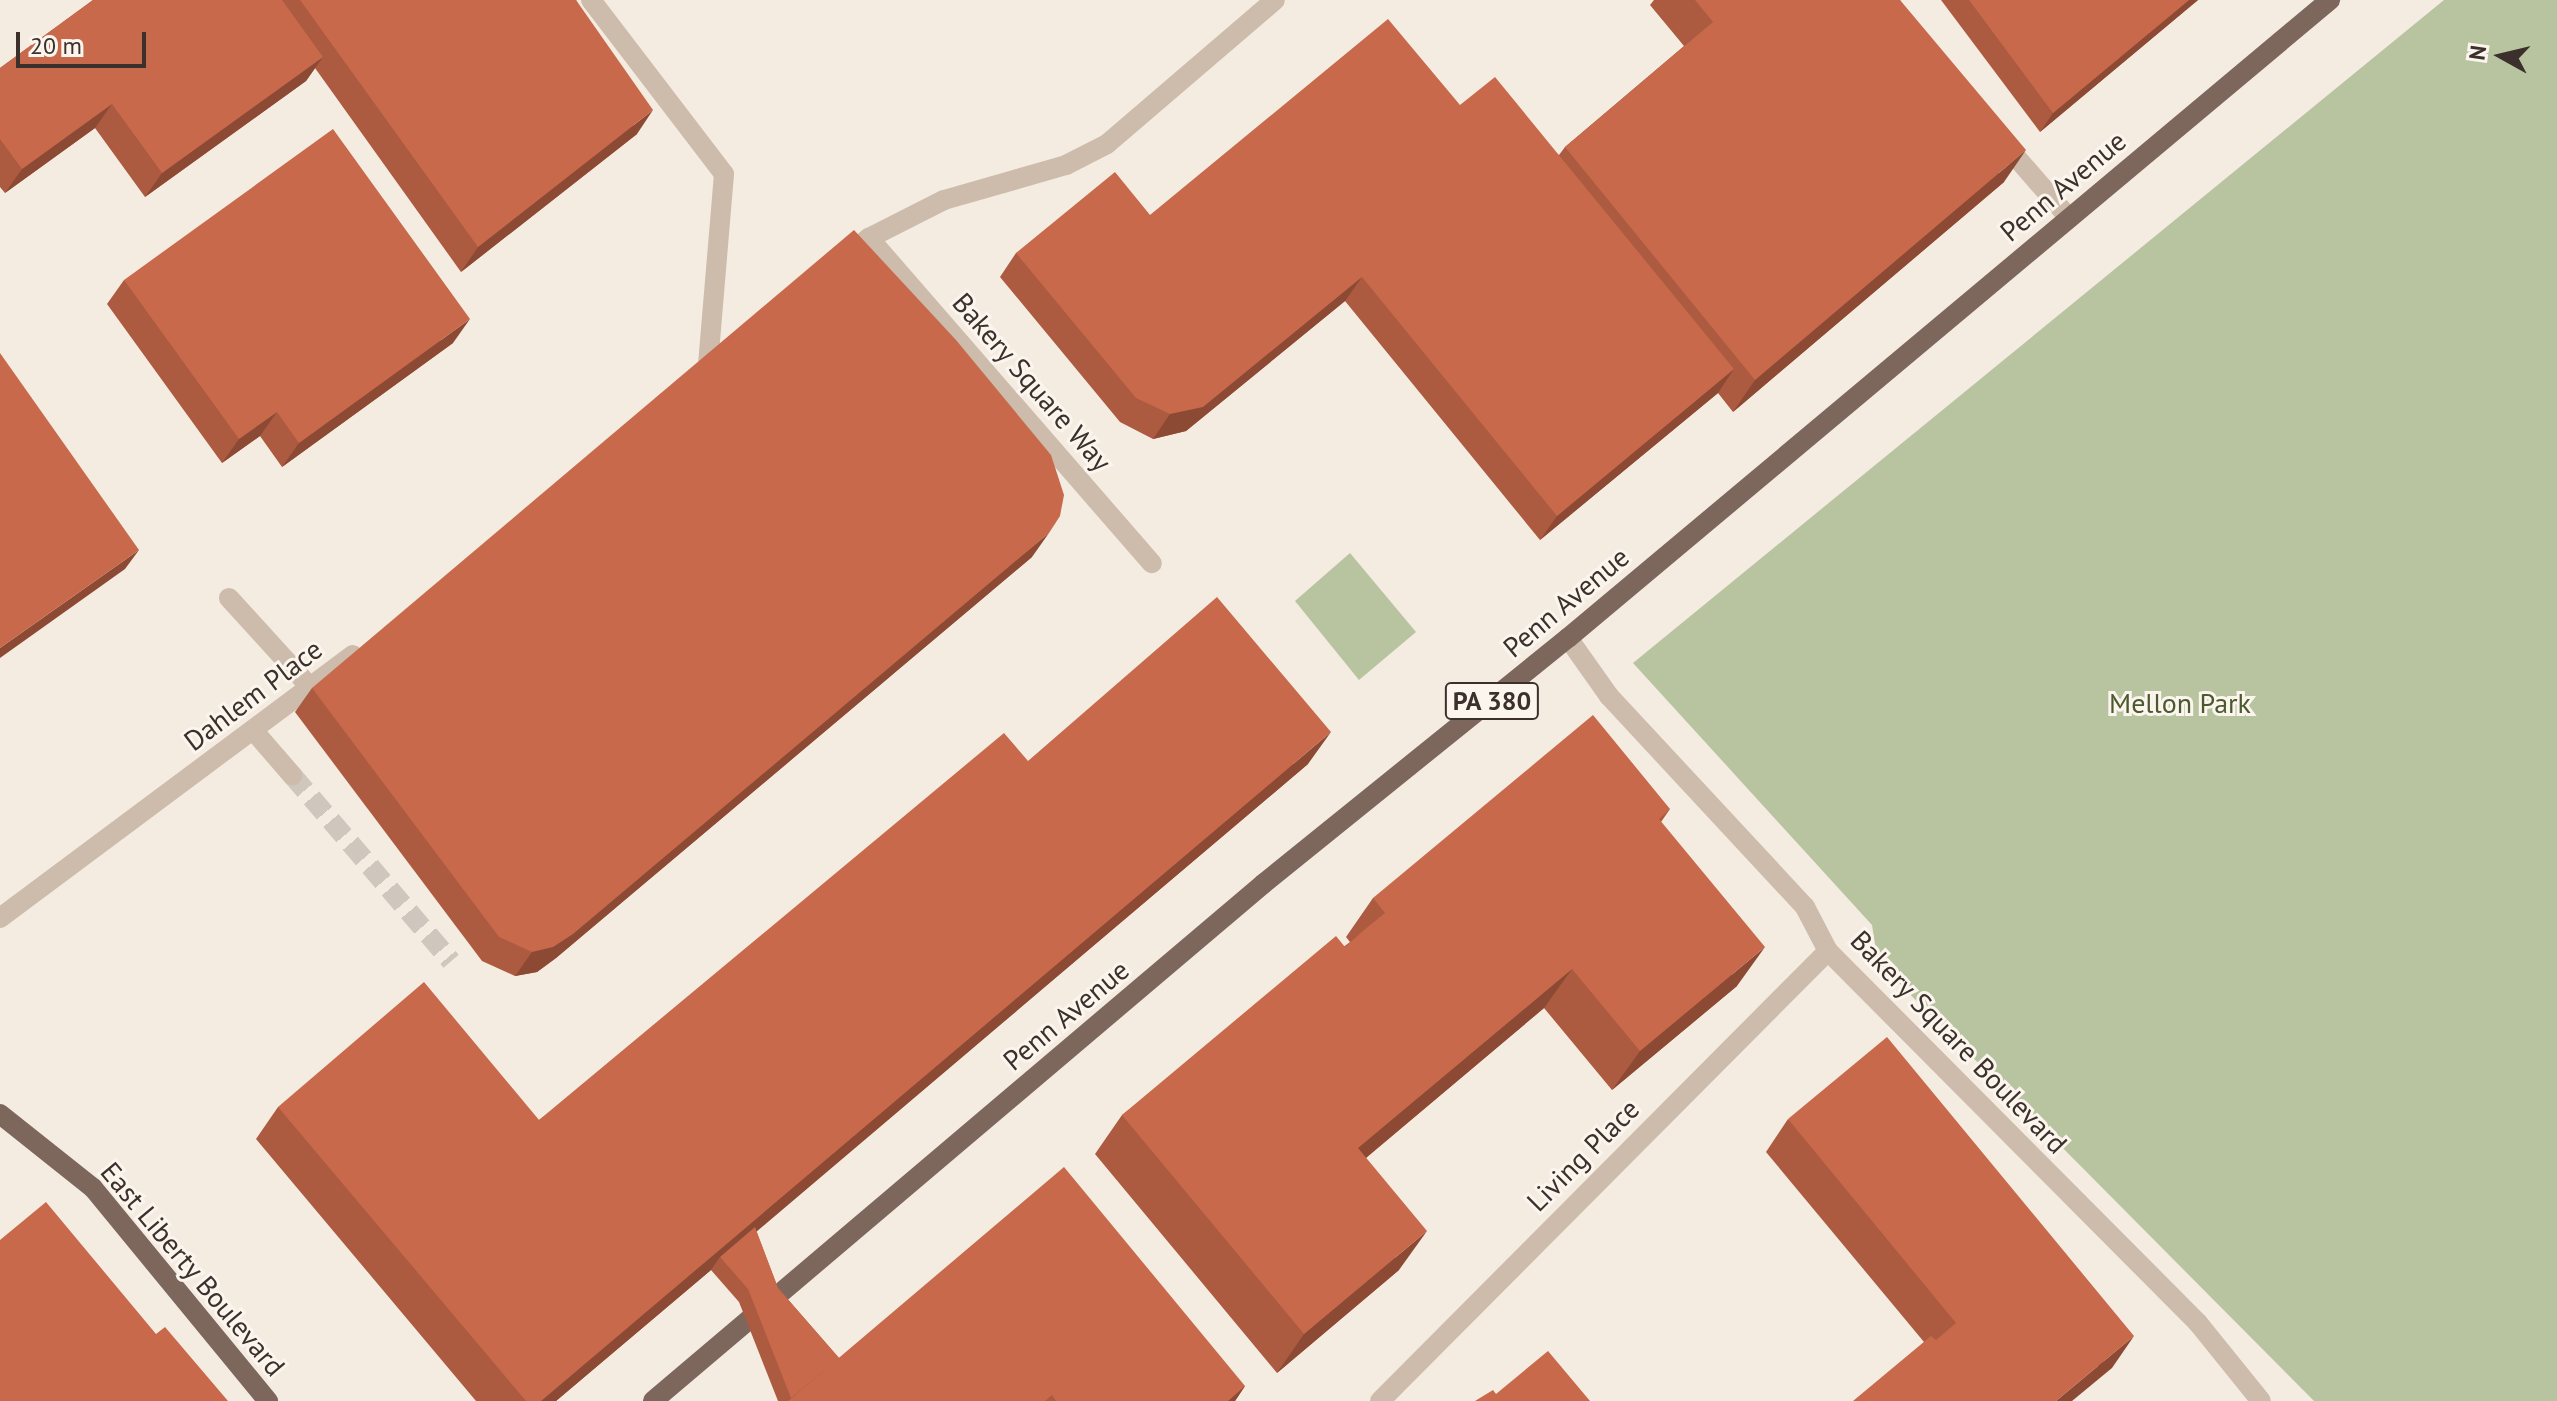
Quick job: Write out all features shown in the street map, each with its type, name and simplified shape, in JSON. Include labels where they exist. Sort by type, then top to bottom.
[{"type":"main road","name":"Penn Avenue","points":[[653,1401],[1263,884],[1568,638],[2330,0]]},
{"type":"main road","name":"East Liberty Boulevard","points":[[0,1114],[93,1188],[268,1401]]},
{"type":"street","points":[[821,276],[869,238],[944,200],[1066,165],[1107,144],[1275,0]]},
{"type":"street","points":[[603,5],[724,174],[702,370],[730,348]]},
{"type":"street","points":[[1984,120],[2069,218]]},
{"type":"street","name":"Bakery Square Way","points":[[869,238],[1152,563]]},
{"type":"street","points":[[229,598],[310,687]]},
{"type":"street","name":"Bakery Square Boulevard","points":[[1568,638],[1609,696],[1805,907],[1828,951],[2198,1323],[2261,1401]]},
{"type":"street","name":"Dahlem Place","points":[[0,918],[369,643]]},
{"type":"street","points":[[253,730],[292,775]]},
{"type":"street","name":"Living Place","points":[[1380,1401],[1828,951]]},
{"type":"green space","name":"Mellon Park","points":[[2444,0],[2557,0],[2557,1401],[2314,1401],[1878,962],[1872,925],[1633,663]]},
{"type":"green space","points":[[1350,553],[1416,632],[1359,680],[1295,601]]},
{"type":"building","points":[[93,0],[282,0],[323,57],[162,173],[112,104],[22,169],[0,139],[0,68]]},
{"type":"building","points":[[300,0],[576,0],[653,110],[478,247]]},
{"type":"building","points":[[1695,0],[1900,0],[2026,150],[1755,380],[1565,147],[1713,22]]},
{"type":"building","points":[[1969,0],[2189,0],[2053,113]]},
{"type":"building","points":[[1388,19],[1460,105],[1495,77],[1734,369],[1557,516],[1362,277],[1203,407],[1170,414],[1136,398],[1016,253],[1115,172],[1150,215]]},
{"type":"building","points":[[333,129],[470,319],[299,443],[277,412],[239,439],[124,280]]},
{"type":"building","points":[[854,230],[956,340],[1051,455],[1064,495],[1060,516],[1049,533],[573,934],[553,947],[532,952],[499,937],[312,688]]},
{"type":"building","points":[[0,353],[139,550],[0,648]]},
{"type":"building","points":[[1217,597],[1331,732],[541,1401],[526,1401],[278,1107],[424,982],[539,1120],[1004,733],[1028,761]]},
{"type":"building","points":[[1593,715],[1670,809],[1659,819],[1765,947],[1640,1051],[1572,969],[1358,1148],[1427,1231],[1304,1334],[1122,1115],[1336,936],[1345,947],[1385,913],[1373,898]]},
{"type":"building","points":[[1887,1037],[2134,1336],[2056,1401],[1853,1401],[1931,1336],[1936,1340],[1956,1323],[1788,1119]]},
{"type":"building","points":[[1064,1167],[1245,1386],[1228,1401],[1056,1401],[1052,1395],[1045,1401],[788,1401]]},
{"type":"building","points":[[46,1202],[156,1334],[165,1327],[228,1401],[0,1401],[0,1240]]},
{"type":"building","points":[[755,1227],[778,1288],[839,1358],[791,1398],[748,1289],[720,1257]]},
{"type":"building","points":[[1548,1351],[1590,1401],[1475,1401],[1493,1390],[1496,1394]]},
{"type":"tunnel","points":[[292,775],[451,961]]}]
